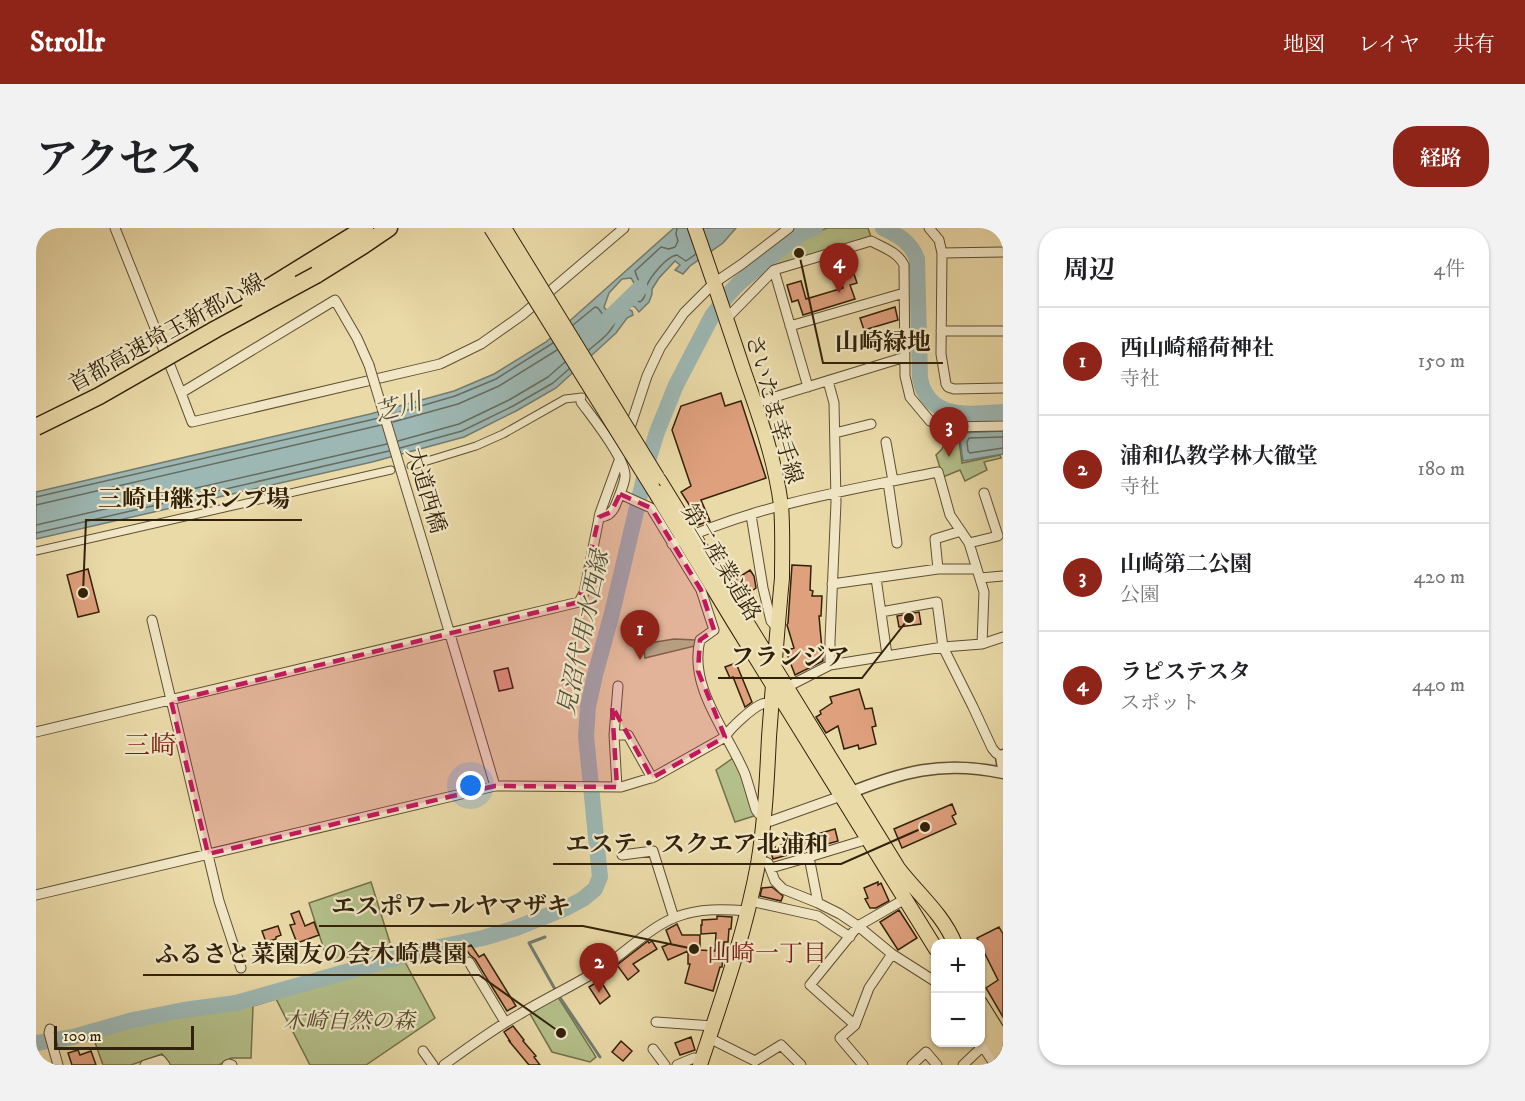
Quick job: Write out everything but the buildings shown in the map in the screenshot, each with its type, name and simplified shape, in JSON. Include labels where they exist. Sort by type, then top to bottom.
[{"type":"highway","name":"首都高速埼玉新都心線","points":[[36,420],[180,342],[365,228]]},
{"type":"highway","name":"首都高速埼玉新都心線","points":[[36,427],[99,396],[316,275],[389,228]]},
{"type":"main road","name":"第二産業道路","points":[[491,228],[657,485]]},
{"type":"main road","name":"第二産業道路","points":[[504,228],[657,485],[725,627],[773,685],[898,868],[937,914],[952,939]]},
{"type":"main road","name":"さいたま幸手線","points":[[695,228],[755,403],[773,464],[781,506],[782,578],[764,819],[765,865],[749,906],[732,969],[701,1062]]},
{"type":"main road","name":"第二産業道路","points":[[683,539],[787,687],[868,839],[931,941]]},
{"type":"main road","points":[[985,1010],[1003,1040]]},
{"type":"main road","points":[[985,1029],[1003,1059]]},
{"type":"street","points":[[115,228],[192,422],[440,364],[481,344],[522,315],[624,228]]},
{"type":"street","points":[[36,732],[579,602],[584,593],[599,517],[656,357],[684,313],[714,283],[789,228]]},
{"type":"street","points":[[928,228],[939,240],[942,253],[942,363],[948,387],[958,389],[1003,388]]},
{"type":"street","points":[[725,316],[774,270],[871,241],[898,256],[902,261],[905,376],[910,397],[930,421],[950,427],[1003,426]]},
{"type":"street","points":[[942,253],[1003,252]]},
{"type":"street","points":[[774,270],[808,387]]},
{"type":"street","points":[[790,326],[904,293]]},
{"type":"street","name":"大道西橋","points":[[181,393],[335,300],[357,338],[369,365],[495,786]]},
{"type":"street","points":[[941,331],[1003,331]]},
{"type":"street","points":[[755,403],[905,357]]},
{"type":"street","points":[[828,381],[834,403],[836,493],[830,665]]},
{"type":"street","points":[[411,466],[476,446],[503,434],[565,399],[582,399],[620,458],[625,476],[613,510],[599,517]]},
{"type":"street","points":[[835,433],[871,424]]},
{"type":"street","points":[[886,442],[897,543]]},
{"type":"street","points":[[36,551],[391,470]]},
{"type":"street","points":[[683,539],[781,506],[938,472],[950,515],[969,543],[984,592],[982,644]]},
{"type":"street","points":[[969,543],[998,536],[984,493]]},
{"type":"street","points":[[620,494],[651,508],[683,539],[701,590],[725,627],[700,640],[697,658],[698,671],[704,691],[744,774],[756,810],[764,819],[771,821],[909,773],[936,768],[962,768],[1003,773]]},
{"type":"street","points":[[751,515],[763,588],[771,621],[777,628]]},
{"type":"street","points":[[938,569],[934,539],[961,531]]},
{"type":"street","points":[[832,584],[938,569],[1003,576]]},
{"type":"street","points":[[876,578],[886,655]]},
{"type":"street","points":[[881,612],[938,602],[943,647],[992,748],[996,753],[1002,755],[1003,769]]},
{"type":"street","points":[[152,620],[219,901],[241,968]]},
{"type":"street","points":[[787,687],[830,665],[943,647],[982,644],[1003,637]]},
{"type":"street","points":[[617,787],[614,735],[618,686]]},
{"type":"street","points":[[36,895],[495,786],[621,788],[652,778],[725,737],[729,730],[757,707],[771,703]]},
{"type":"street","points":[[614,735],[628,735],[652,778]]},
{"type":"street","points":[[868,839],[809,857],[765,865],[783,889],[840,914],[892,954],[931,979]]},
{"type":"street","points":[[622,855],[653,851],[674,918]]},
{"type":"street","points":[[809,857],[818,903]]},
{"type":"street","points":[[855,1025],[810,985],[858,926],[905,899]]},
{"type":"street","points":[[444,1065],[480,1038],[601,969],[646,935],[674,918],[688,913],[749,906],[818,916],[850,937]]},
{"type":"street","points":[[863,1065],[840,1038],[855,1025],[869,988],[892,954]]},
{"type":"street","points":[[469,962],[506,1022]]},
{"type":"street","points":[[656,1022],[711,1032],[755,1061],[781,1045],[801,1065]]},
{"type":"street","points":[[50,1031],[58,1065]]},
{"type":"street","points":[[963,1065],[979,1047]]},
{"type":"street","points":[[984,1047],[995,1065]]},
{"type":"street","points":[[653,1049],[664,1065]]},
{"type":"street","points":[[423,1051],[433,1065]]},
{"type":"street","points":[[912,1065],[926,1052],[937,1065]]},
{"type":"street","points":[[677,1065],[694,1058],[701,1062]]},
{"type":"street","points":[[145,1065],[161,1060],[165,1065]]},
{"type":"street","points":[[227,1065],[232,1065]]},
{"type":"highlighted area","points":[[620,494],[651,508],[701,590],[714,630],[700,640],[698,671],[725,737],[652,778],[612,706],[617,787],[495,786],[208,854],[171,701],[579,602],[599,517],[611,512]]},
{"type":"green space","points":[[827,228],[868,228],[871,237],[772,266],[771,263],[798,243]]},
{"type":"green space","points":[[949,432],[958,432],[962,463],[1000,455],[1001,458],[984,462],[987,470],[965,481],[960,470],[943,477],[936,455],[942,449]]},
{"type":"green space","points":[[674,639],[696,640],[695,646],[645,658],[643,644]]},
{"type":"green space","points":[[733,758],[742,774],[754,816],[735,822],[716,770]]},
{"type":"green space","points":[[371,882],[391,946],[328,962],[309,903]]},
{"type":"green space","name":"木崎自然の森","points":[[404,960],[435,1018],[366,1065],[310,1065],[276,999],[253,1006],[251,1058],[231,1058],[219,1065],[170,1065],[162,1054],[131,1065],[103,1065],[92,1034],[160,1017],[242,1005],[343,975]]},
{"type":"green space","points":[[558,997],[596,1057],[590,1062],[552,1052],[530,1014]]},
{"type":"water","points":[[674,228],[736,228],[723,243],[690,266],[683,274],[675,270],[680,265],[675,261],[652,289],[649,302],[639,312],[631,305],[626,308],[632,311],[633,315],[627,318],[616,333],[556,388],[464,437],[372,462],[36,539],[36,492],[370,414],[454,391],[494,374],[546,342]],"holes":[[[631,278],[634,289],[619,313],[613,310],[607,311],[604,307],[609,293],[622,279]]]},
{"type":"water","points":[[1003,431],[1003,454],[963,461],[959,433]]},
{"type":"waterway","name":"見沼代用水西縁","points":[[36,1043],[73,1037],[133,1020],[236,1003],[424,950],[483,938],[516,928],[566,908],[595,889],[600,877],[586,736],[588,707],[657,432],[676,385],[712,316],[727,296],[739,283],[789,242],[815,228]]},
{"type":"waterway","name":"見沼代用水西縁","points":[[883,228],[903,240],[917,259],[920,378],[925,392],[932,402],[952,412],[977,414],[1003,412]]},
{"type":"waterway","name":"芝川","points":[[600,327],[640,288]]},
{"type":"waterway","points":[[545,937],[529,943],[556,991]]},
{"type":"waterway","points":[[559,996],[600,1057]]},
{"type":"place","name":"山崎緑地","points":[[799,253]]},
{"type":"place","name":"ラピステスタ","points":[[839,293]]},
{"type":"place","name":"山崎第二公園","points":[[949,457]]},
{"type":"place","name":"三崎中継ポンプ場","points":[[83,593]]},
{"type":"place","name":"フランジア","points":[[909,618]]},
{"type":"place","name":"西山崎稲荷神社","points":[[640,660]]},
{"type":"place","name":"エステ・スクエア北浦和","points":[[925,827]]},
{"type":"place","name":"エスポワールヤマザキ","points":[[694,949]]},
{"type":"place","name":"浦和仏教学林大徹堂","points":[[599,993]]},
{"type":"place","name":"ふるさと菜園友の会木崎農園","points":[[561,1033]]},
{"type":"district","name":"三崎","points":[[150,745]]},
{"type":"district","name":"山崎一丁目","points":[[767,953]]}]
